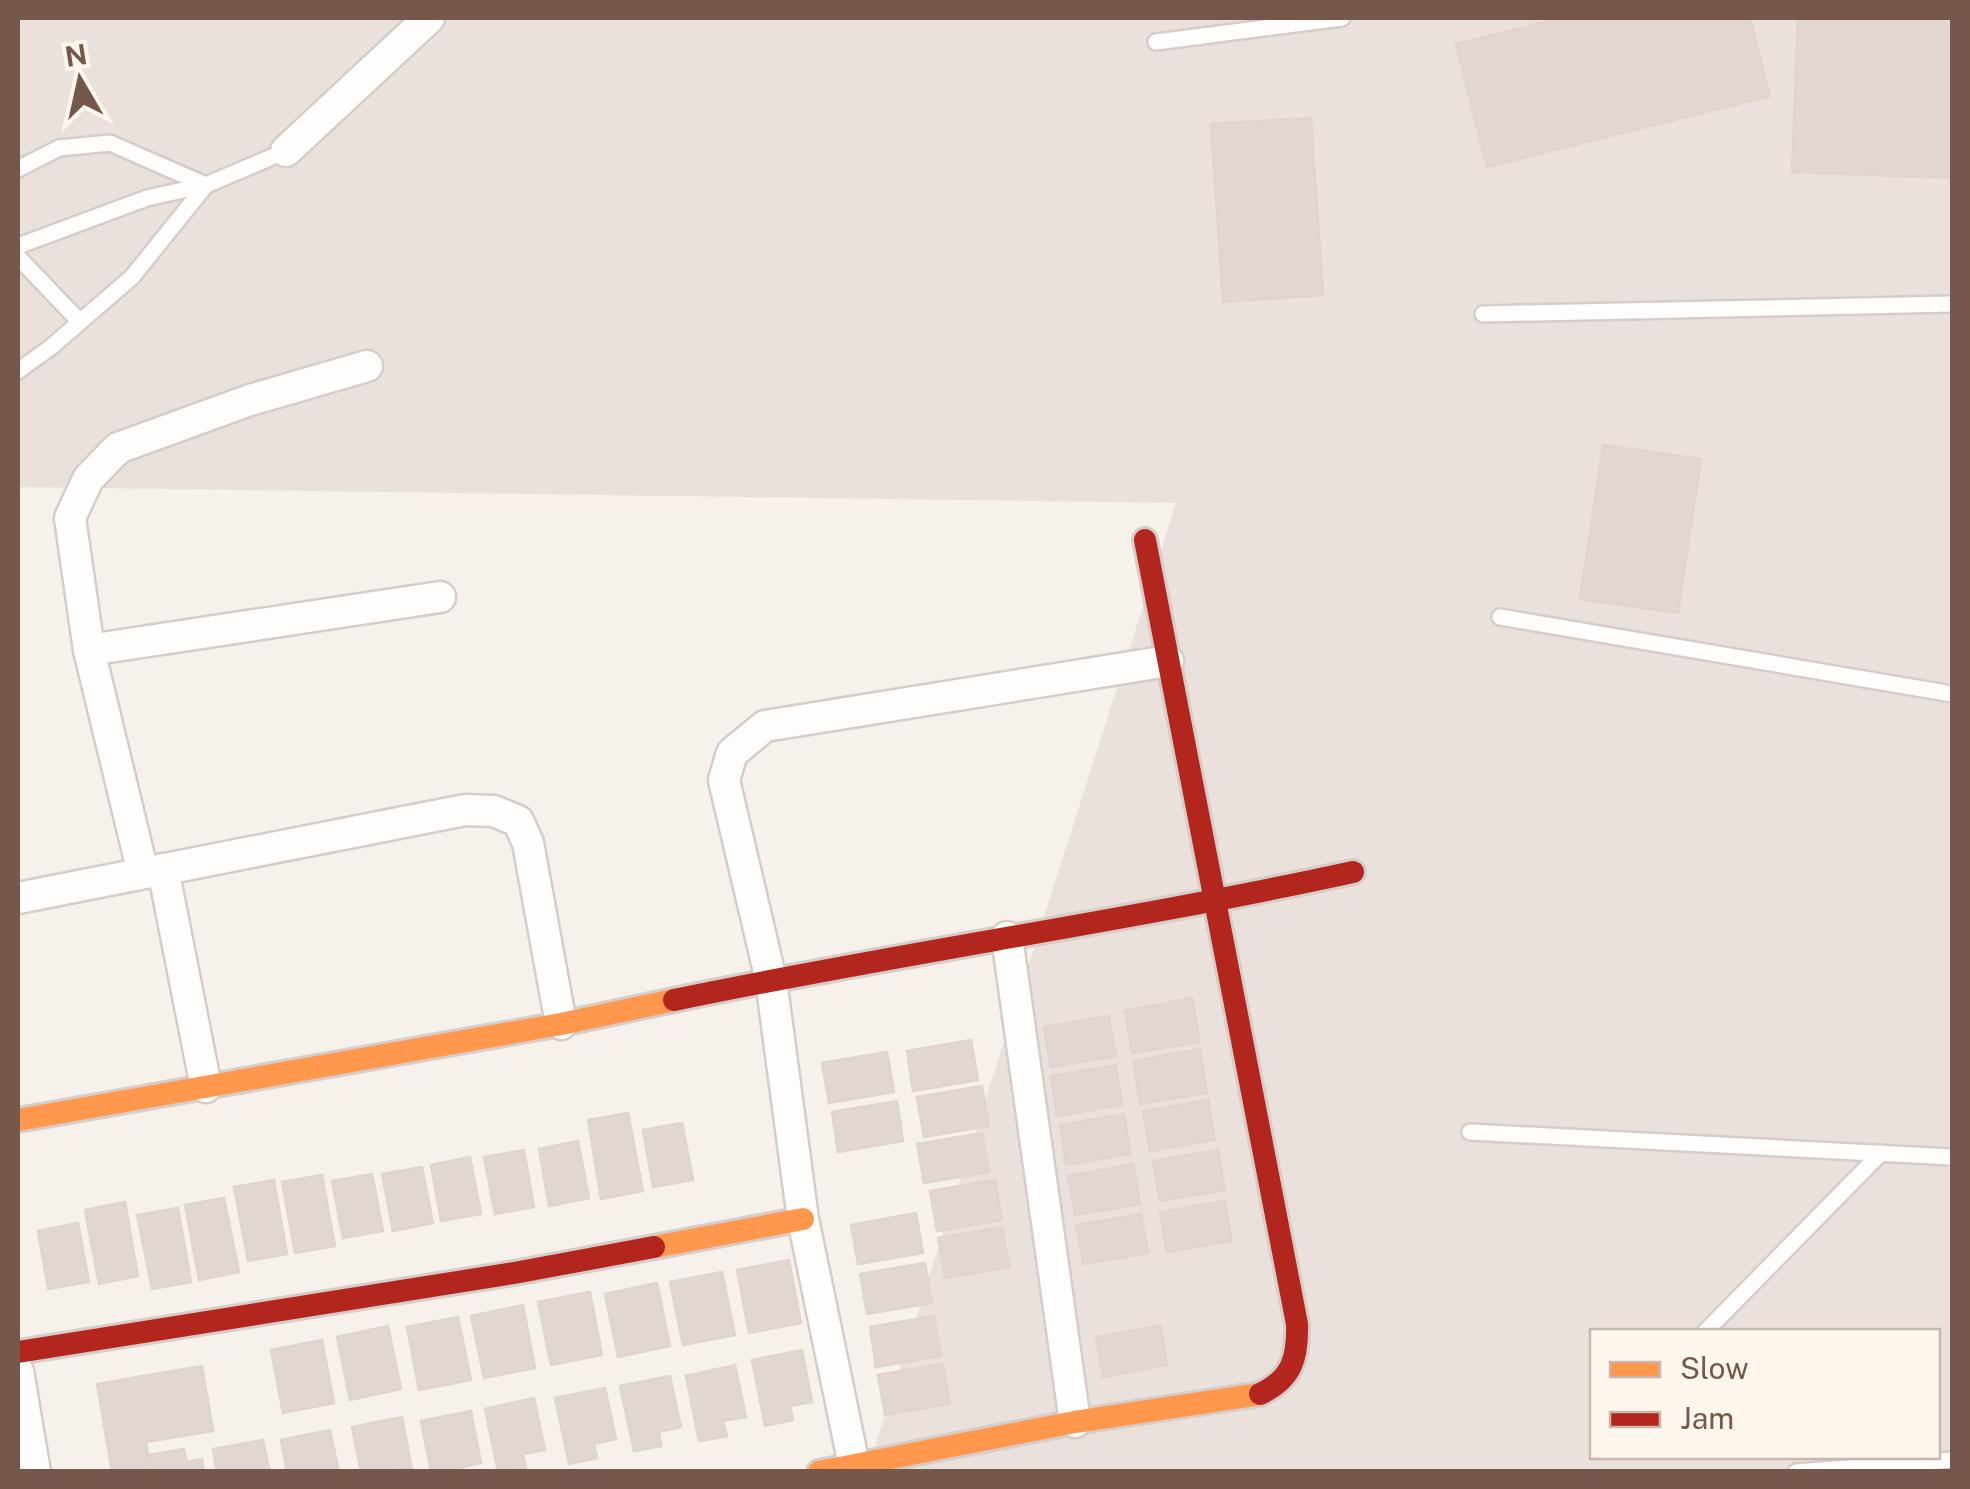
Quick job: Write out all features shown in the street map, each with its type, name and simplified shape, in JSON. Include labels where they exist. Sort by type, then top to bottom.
[{"type":"street","points":[[286,152],[429,18]]},
{"type":"street","points":[[206,1087],[153,871],[89,650],[70,518],[88,479],[118,448],[250,400],[368,366]]},
{"type":"street","points":[[819,1472],[1075,1422],[1250,1398],[1275,1389],[1291,1374],[1299,1352],[1293,1304],[1145,540]]},
{"type":"street","points":[[89,650],[440,596]]},
{"type":"street","points":[[854,1465],[803,1219],[771,980],[724,780],[732,752],[765,726],[1168,660]]},
{"type":"street","points":[[18,898],[465,810],[494,812],[518,821],[528,843],[560,1024]]},
{"type":"street","points":[[18,1120],[560,1024],[771,980],[1216,902],[1353,872]]},
{"type":"street","points":[[1008,938],[1075,1422]]},
{"type":"street","points":[[18,1352],[495,1276],[803,1219]]},
{"type":"street","points":[[18,1372],[36,1472]]},
{"type":"lane","points":[[1156,42],[1342,18]]},
{"type":"lane","points":[[18,169],[59,148],[110,143],[206,185]]},
{"type":"lane","points":[[18,246],[146,198],[206,185],[286,152]]},
{"type":"lane","points":[[18,371],[132,277],[206,185]]},
{"type":"lane","points":[[18,257],[80,322]]},
{"type":"lane","points":[[1483,314],[1952,304]]},
{"type":"lane","points":[[1500,617],[1952,694]]},
{"type":"lane","points":[[1470,1132],[1952,1157]]},
{"type":"lane","points":[[1708,1329],[1882,1153]]},
{"type":"lane","points":[[1796,1472],[1952,1460]]},
{"type":"shaded area","points":[[18,18],[1952,18],[1952,1471],[867,1471],[1176,503],[18,487]]},
{"type":"building","points":[[1561,18],[1750,18],[1770,96],[1487,167],[1456,44]]},
{"type":"building","points":[[1798,18],[1952,18],[1952,178],[1792,172]]},
{"type":"building","points":[[1311,118],[1323,295],[1223,302],[1211,124]]},
{"type":"building","points":[[1603,445],[1701,459],[1678,613],[1580,599]]},
{"type":"building","points":[[1192,998],[1200,1042],[1132,1053],[1125,1011]]},
{"type":"building","points":[[1109,1016],[1116,1056],[1051,1067],[1044,1027]]},
{"type":"building","points":[[971,1040],[978,1080],[913,1091],[907,1051]]},
{"type":"building","points":[[1200,1049],[1207,1093],[1140,1104],[1133,1061]]},
{"type":"building","points":[[887,1052],[894,1092],[829,1103],[822,1063]]},
{"type":"building","points":[[1116,1065],[1122,1105],[1057,1116],[1051,1076]]},
{"type":"building","points":[[982,1086],[989,1126],[924,1137],[917,1097]]},
{"type":"building","points":[[1208,1100],[1215,1140],[1150,1151],[1143,1111]]},
{"type":"building","points":[[897,1101],[903,1141],[838,1152],[832,1112]]},
{"type":"building","points":[[628,1113],[643,1191],[601,1199],[588,1120]]},
{"type":"building","points":[[1124,1114],[1131,1154],[1066,1165],[1060,1125]]},
{"type":"building","points":[[682,1123],[693,1180],[653,1187],[643,1130]]},
{"type":"building","points":[[982,1133],[989,1172],[924,1183],[917,1144]]},
{"type":"building","points":[[578,1141],[589,1198],[549,1206],[539,1149]]},
{"type":"building","points":[[524,1150],[534,1207],[495,1214],[484,1157]]},
{"type":"building","points":[[1218,1150],[1225,1190],[1160,1201],[1153,1161]]},
{"type":"building","points":[[470,1157],[481,1214],[441,1221],[431,1165]]},
{"type":"building","points":[[1133,1164],[1140,1204],[1075,1215],[1068,1176]]},
{"type":"building","points":[[422,1167],[433,1223],[393,1231],[382,1174]]},
{"type":"building","points":[[372,1174],[383,1231],[343,1238],[332,1181]]},
{"type":"building","points":[[322,1175],[335,1246],[295,1253],[282,1182]]},
{"type":"building","points":[[274,1180],[287,1254],[248,1261],[234,1187]]},
{"type":"building","points":[[995,1180],[1002,1220],[937,1231],[930,1191]]},
{"type":"building","points":[[224,1198],[239,1272],[199,1280],[185,1205]]},
{"type":"building","points":[[1225,1201],[1232,1241],[1167,1252],[1160,1212]]},
{"type":"building","points":[[125,1202],[138,1276],[99,1284],[85,1210]]},
{"type":"building","points":[[178,1208],[191,1282],[152,1289],[137,1215]]},
{"type":"building","points":[[916,1213],[923,1253],[858,1264],[851,1225]]},
{"type":"building","points":[[1141,1214],[1148,1253],[1083,1264],[1076,1225]]},
{"type":"building","points":[[78,1223],[89,1282],[48,1289],[38,1231]]},
{"type":"building","points":[[1002,1227],[1009,1267],[945,1278],[938,1238]]},
{"type":"building","points":[[789,1260],[801,1323],[749,1333],[737,1270]]},
{"type":"building","points":[[925,1263],[932,1303],[867,1314],[860,1274]]},
{"type":"building","points":[[722,1272],[735,1335],[683,1345],[670,1282]]},
{"type":"building","points":[[657,1283],[670,1346],[618,1357],[605,1294]]},
{"type":"building","points":[[590,1292],[602,1355],[551,1365],[538,1302]]},
{"type":"building","points":[[523,1305],[535,1368],[484,1378],[471,1316]]},
{"type":"building","points":[[934,1316],[941,1356],[876,1367],[870,1327]]},
{"type":"building","points":[[458,1317],[471,1380],[419,1390],[407,1327]]},
{"type":"building","points":[[388,1326],[401,1389],[350,1400],[337,1337]]},
{"type":"building","points":[[1161,1326],[1167,1365],[1103,1377],[1096,1337]]},
{"type":"building","points":[[322,1340],[334,1403],[283,1413],[271,1350]]},
{"type":"building","points":[[802,1350],[812,1402],[790,1406],[793,1420],[765,1426],[752,1360]]},
{"type":"building","points":[[943,1364],[950,1404],[885,1415],[878,1375]]},
{"type":"building","points":[[735,1365],[746,1417],[723,1421],[727,1436],[699,1441],[686,1376]]},
{"type":"building","points":[[202,1366],[213,1431],[146,1442],[151,1472],[112,1472],[97,1384]]},
{"type":"building","points":[[670,1376],[681,1427],[659,1432],[661,1446],[634,1451],[620,1386]]},
{"type":"building","points":[[605,1388],[616,1439],[594,1444],[597,1458],[569,1464],[555,1398]]},
{"type":"building","points":[[534,1398],[545,1450],[523,1454],[526,1469],[498,1472],[485,1409]]},
{"type":"building","points":[[471,1411],[481,1463],[459,1468],[460,1472],[431,1472],[421,1421]]},
{"type":"building","points":[[402,1417],[412,1469],[361,1472],[352,1427]]},
{"type":"building","points":[[330,1430],[339,1472],[287,1472],[281,1440]]},
{"type":"building","points":[[263,1440],[270,1472],[217,1472],[213,1449]]},
{"type":"building","points":[[184,1449],[187,1462],[202,1459],[204,1472],[154,1472],[150,1455]]},
{"type":"traffic: slow","points":[[18,1120],[561,1024],[674,1000]]},
{"type":"traffic: slow","points":[[654,1247],[803,1219]]},
{"type":"traffic: slow","points":[[819,1472],[1075,1422],[1260,1394]]},
{"type":"traffic: jam","points":[[1145,540],[1297,1324],[1291,1366],[1279,1382],[1260,1394]]},
{"type":"traffic: jam","points":[[674,1000],[1353,872]]},
{"type":"traffic: jam","points":[[18,1352],[654,1247]]}]
